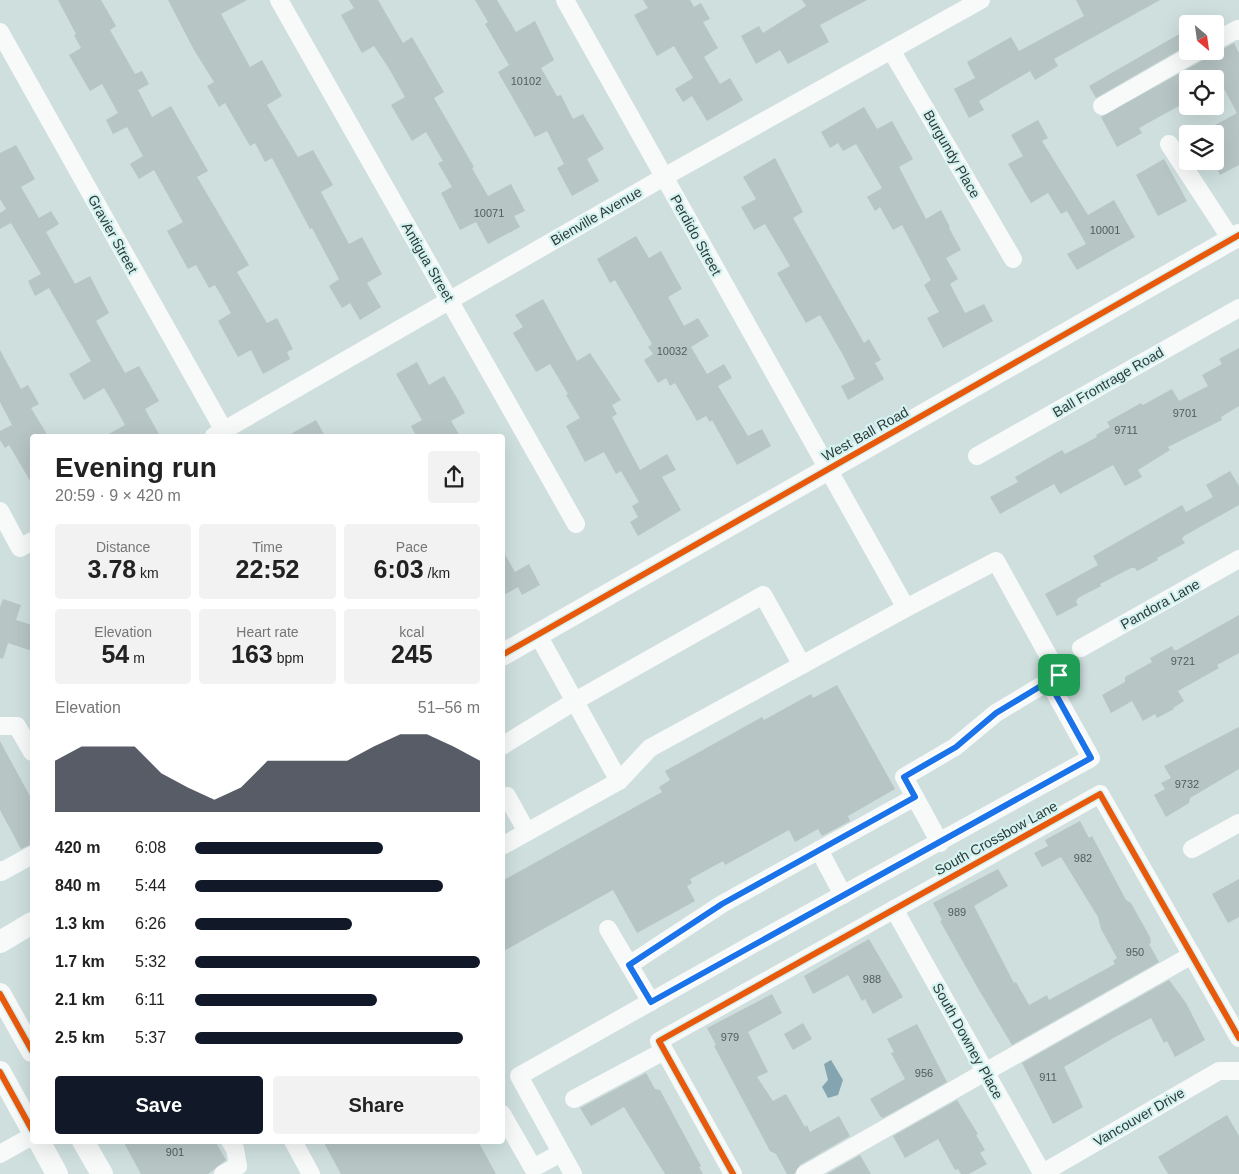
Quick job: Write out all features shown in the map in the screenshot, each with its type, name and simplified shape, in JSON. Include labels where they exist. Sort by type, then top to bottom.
[{"type":"main road","name":"West Ball Road","points":[[505,653],[1235,237]]},
{"type":"main road","points":[[0,942],[30,924]]},
{"type":"main road","points":[[0,994],[30,1047]]},
{"type":"main road","points":[[0,1072],[30,1126]]},
{"type":"main road","points":[[40,1144],[57,1174]]},
{"type":"main road","points":[[85,1144],[102,1174]]},
{"type":"street","name":"Antigua Street","points":[[280,0],[576,524]]},
{"type":"street","name":"Perdido Street","points":[[565,0],[906,608]]},
{"type":"street","name":"Bienville Avenue","points":[[222,434],[664,176],[981,0]]},
{"type":"street","points":[[1224,37],[1238,29],[1239,31]]},
{"type":"street","name":"Gravier Street","points":[[0,32],[222,434]]},
{"type":"street","name":"Burgundy Place","points":[[891,50],[1013,259]]},
{"type":"street","points":[[1102,106],[1182,60]]},
{"type":"street","points":[[1169,144],[1235,237]]},
{"type":"street","name":"Ball Frontrage Road","points":[[977,456],[1239,308]]},
{"type":"street","points":[[0,510],[26,544]]},
{"type":"street","name":"Pandora Lane","points":[[1080,648],[1239,559]]},
{"type":"street","points":[[505,844],[619,781],[650,748],[996,561],[1059,675],[1055,693],[1091,758],[651,1002],[511,1076],[573,1174]]},
{"type":"street","points":[[505,744],[575,701],[763,596],[802,665]]},
{"type":"street","points":[[538,635],[619,781]]},
{"type":"street","points":[[940,843],[904,777],[956,747],[996,713],[1059,675]]},
{"type":"street","points":[[0,726],[17,726],[30,749]]},
{"type":"street","name":"South Crossbow Lane","points":[[574,1099],[894,909],[1100,794],[1239,1038]]},
{"type":"street","points":[[505,796],[526,832]]},
{"type":"street","points":[[629,965],[722,904],[915,797]]},
{"type":"street","points":[[1192,849],[1239,823]]},
{"type":"street","points":[[819,850],[843,895]]},
{"type":"street","points":[[0,870],[1,872],[30,856]]},
{"type":"street","name":"South Downey Place","points":[[894,909],[1041,1174]]},
{"type":"street","points":[[608,929],[651,1002]]},
{"type":"street","points":[[805,1174],[1192,956]]},
{"type":"street","points":[[661,1046],[733,1174]]},
{"type":"street","name":"Vancouver Drive","points":[[1041,1174],[1219,1071],[1239,1071]]},
{"type":"street","points":[[505,1119],[533,1168],[561,1153]]},
{"type":"street","points":[[0,1154],[30,1141]]},
{"type":"street","points":[[223,1174],[238,1166],[235,1149],[232,1144]]},
{"type":"street","points":[[295,1144],[311,1174]]},
{"type":"water","points":[[831,1060],[843,1080],[838,1095],[828,1098],[822,1087],[828,1080],[824,1064]]},
{"type":"building","points":[[58,0],[101,0],[116,26],[110,30],[135,74],[142,71],[149,84],[138,90],[152,117],[171,106],[208,171],[197,177],[249,265],[237,272],[267,323],[277,318],[293,349],[287,352],[290,359],[263,374],[251,350],[238,357],[218,321],[231,313],[215,285],[209,288],[196,265],[188,269],[167,231],[183,222],[154,170],[139,179],[130,164],[143,156],[127,127],[113,134],[106,120],[118,113],[102,84],[90,91],[69,55],[81,48],[74,35],[76,34]]},
{"type":"building","points":[[168,0],[247,0],[221,14],[250,67],[262,60],[282,96],[267,105],[298,157],[313,150],[333,185],[321,192],[349,244],[362,237],[382,274],[367,283],[381,307],[360,320],[350,303],[342,308],[329,286],[339,279],[312,228],[310,229],[272,158],[265,162],[255,143],[250,146],[225,103],[219,107],[207,86],[214,82],[194,50]]},
{"type":"building","points":[[349,0],[378,0],[403,43],[412,37],[444,92],[434,98],[474,167],[472,168],[488,196],[511,184],[525,211],[514,216],[520,227],[488,244],[476,222],[460,230],[441,193],[452,187],[438,163],[443,161],[426,132],[412,141],[391,105],[405,97],[374,46],[362,53],[341,15],[354,8]]},
{"type":"building","points":[[475,0],[497,0],[516,32],[535,21],[554,60],[541,68],[557,96],[561,95],[573,119],[583,114],[604,149],[587,159],[599,181],[572,196],[557,168],[564,164],[547,131],[535,137],[498,72],[509,65],[485,24],[488,22]]},
{"type":"building","points":[[643,0],[690,0],[694,7],[701,3],[710,19],[703,22],[718,48],[704,57],[720,84],[730,78],[743,100],[707,121],[692,96],[683,102],[675,89],[693,78],[674,46],[657,56],[634,15],[648,8]]},
{"type":"building","points":[[802,0],[867,0],[820,25],[829,42],[788,64],[780,50],[756,64],[741,36],[759,26],[763,33],[806,6]]},
{"type":"building","points":[[1076,0],[1160,0],[1054,59],[1058,66],[1035,80],[1030,71],[979,101],[984,110],[969,118],[954,89],[975,78],[967,62],[1011,37],[1019,51],[1084,16]]},
{"type":"building","points":[[1179,34],[1179,50],[1096,98],[1089,86]]},
{"type":"building","points":[[1234,43],[1239,53],[1239,165],[1220,175],[1218,170],[1224,170],[1224,125],[1215,125],[1237,113],[1224,89],[1224,70],[1185,70],[1203,60],[1224,60],[1224,49]]},
{"type":"building","points":[[1179,74],[1179,106],[1139,128],[1142,133],[1117,147],[1101,117]]},
{"type":"building","points":[[864,107],[877,129],[892,121],[913,159],[899,167],[926,219],[941,210],[950,227],[961,250],[946,258],[958,279],[950,284],[965,313],[984,304],[993,321],[943,348],[927,318],[939,312],[924,285],[931,280],[902,225],[893,230],[880,207],[875,211],[867,197],[882,188],[856,144],[843,151],[838,143],[830,148],[821,132]]},
{"type":"building","points":[[1038,120],[1048,138],[1042,141],[1088,215],[1114,200],[1135,237],[1077,270],[1067,254],[1086,244],[1067,211],[1061,214],[1048,193],[1031,203],[1008,164],[1023,156],[1011,135]]},
{"type":"building","points":[[16,145],[35,179],[21,187],[39,218],[51,211],[59,224],[46,232],[75,284],[90,276],[109,313],[96,321],[108,343],[125,373],[139,366],[159,401],[145,409],[159,434],[109,434],[125,425],[104,388],[84,400],[69,374],[91,361],[49,288],[35,296],[28,281],[41,274],[11,223],[0,229],[0,213],[6,209],[0,199],[0,153]]},
{"type":"building","points":[[775,158],[803,212],[793,218],[864,343],[869,339],[881,360],[875,363],[884,379],[848,400],[841,386],[855,379],[843,355],[820,315],[806,323],[777,273],[790,266],[765,224],[754,230],[741,207],[756,199],[743,177]]},
{"type":"building","points":[[1164,159],[1187,201],[1158,216],[1136,175]]},
{"type":"building","points":[[636,236],[649,258],[661,251],[682,289],[668,297],[684,326],[698,318],[709,336],[691,347],[707,374],[724,364],[732,378],[718,386],[748,436],[762,429],[771,446],[737,465],[712,420],[710,422],[706,416],[697,421],[675,383],[670,386],[666,378],[658,383],[644,360],[653,354],[648,347],[652,344],[615,280],[610,283],[597,259]]},
{"type":"building","points":[[543,299],[577,361],[590,353],[621,400],[612,405],[617,414],[612,417],[640,470],[667,454],[676,470],[662,477],[681,510],[638,536],[630,522],[638,517],[632,506],[639,502],[621,471],[616,474],[604,452],[585,462],[566,426],[580,418],[566,395],[568,394],[550,364],[536,372],[513,333],[523,327],[515,315]]},
{"type":"building","points":[[1239,348],[1239,406],[1221,417],[1222,420],[1168,447],[1170,450],[1138,470],[1142,477],[1125,486],[1113,465],[1060,494],[1054,484],[1000,514],[990,497],[1018,482],[1015,477],[1062,450],[1065,454],[1097,437],[1096,435],[1110,427],[1107,422],[1141,403],[1143,405],[1172,389],[1179,401],[1208,386],[1202,375],[1222,364],[1219,359]]},
{"type":"building","points":[[0,350],[21,389],[28,385],[39,404],[31,408],[47,434],[30,434],[30,481],[9,445],[5,448],[0,440],[0,431],[12,425],[0,402]]},
{"type":"building","points":[[417,362],[429,385],[444,376],[465,413],[451,421],[459,434],[415,434],[411,426],[422,420],[396,374]]},
{"type":"building","points":[[316,420],[324,434],[291,434]]},
{"type":"building","points":[[1230,471],[1239,486],[1239,505],[1184,536],[1182,539],[1185,543],[1157,558],[1158,560],[1137,571],[1135,568],[1131,568],[1100,584],[1101,586],[1078,598],[1076,602],[1078,605],[1057,616],[1045,594],[1098,565],[1093,556],[1182,505],[1186,512],[1213,497],[1206,485]]},
{"type":"building","points":[[505,554],[515,572],[529,564],[540,585],[522,595],[518,587],[505,594]]},
{"type":"building","points":[[3,599],[21,605],[16,620],[30,624],[30,650],[8,643],[3,659],[0,658],[0,607]]},
{"type":"building","points":[[1239,615],[1239,653],[1217,665],[1219,668],[1178,691],[1184,701],[1174,709],[1157,718],[1155,714],[1143,721],[1132,701],[1111,713],[1102,695],[1125,682],[1125,677],[1152,662],[1150,658],[1172,646],[1174,650],[1177,650]]},
{"type":"building","points":[[837,685],[895,789],[848,816],[850,821],[822,836],[818,829],[795,842],[789,830],[725,865],[723,861],[690,879],[692,883],[687,886],[695,901],[637,933],[613,890],[505,950],[505,879],[662,792],[659,787],[670,780],[665,771],[762,717],[764,720],[811,694],[813,698]]},
{"type":"building","points":[[1239,727],[1239,769],[1190,798],[1189,803],[1166,817],[1154,795],[1165,789],[1161,783],[1171,778],[1164,766]]},
{"type":"building","points":[[0,741],[30,796],[30,845],[21,849],[0,810]]},
{"type":"building","points":[[1080,821],[1089,838],[1092,836],[1126,900],[1131,903],[1150,937],[1151,943],[1149,944],[1159,962],[1012,1045],[940,921],[942,920],[933,903],[998,869],[1008,886],[974,906],[1014,983],[1016,982],[1029,1005],[1047,995],[1049,1000],[1115,964],[1113,961],[1117,958],[1101,929],[1098,917],[1061,857],[1042,867],[1034,853],[1048,846],[1045,840]]},
{"type":"building","points":[[1239,879],[1239,917],[1228,923],[1212,894]]},
{"type":"building","points":[[869,939],[903,997],[873,1014],[865,999],[862,1001],[848,975],[813,994],[804,976]]},
{"type":"building","points":[[1169,980],[1186,1003],[1205,1040],[1175,1057],[1167,1041],[1164,1043],[1151,1018],[1115,1037],[1064,1067],[1083,1107],[1053,1124],[1022,1063]]},
{"type":"building","points":[[772,994],[782,1013],[748,1032],[768,1072],[757,1077],[773,1101],[786,1094],[805,1127],[807,1125],[810,1132],[839,1116],[850,1136],[800,1165],[794,1174],[787,1174],[776,1154],[770,1151],[714,1046],[716,1045],[707,1028]]},
{"type":"building","points":[[803,1023],[812,1039],[793,1050],[784,1034]]},
{"type":"building","points":[[917,1024],[947,1082],[883,1118],[870,1099],[905,1079],[891,1053],[894,1052],[887,1039]]},
{"type":"building","points":[[646,1073],[655,1089],[660,1090],[701,1166],[699,1167],[703,1174],[665,1174],[624,1107],[591,1126],[580,1108]]},
{"type":"building","points":[[957,1100],[978,1134],[976,1135],[985,1150],[980,1153],[987,1164],[969,1174],[961,1174],[958,1169],[955,1170],[938,1139],[905,1158],[893,1136]]},
{"type":"building","points":[[1227,1115],[1239,1136],[1239,1174],[1168,1174],[1158,1157]]},
{"type":"building","points":[[125,1144],[217,1144],[226,1160],[208,1174],[141,1174]]},
{"type":"building","points":[[325,1144],[480,1144],[496,1174],[341,1174]]},
{"type":"building","points":[[860,1155],[871,1174],[827,1174]]},
{"type":"cycle path","points":[[505,653],[1239,235]]},
{"type":"cycle path","points":[[733,1174],[659,1041],[1100,794],[1239,1038]]},
{"type":"cycle path","points":[[0,994],[30,1047]]},
{"type":"cycle path","points":[[0,1072],[30,1126]]},
{"type":"route","points":[[1059,675],[1055,693],[1091,758],[651,1002],[629,965],[722,904],[915,797],[904,777],[956,747],[996,713],[1059,675]]}]
